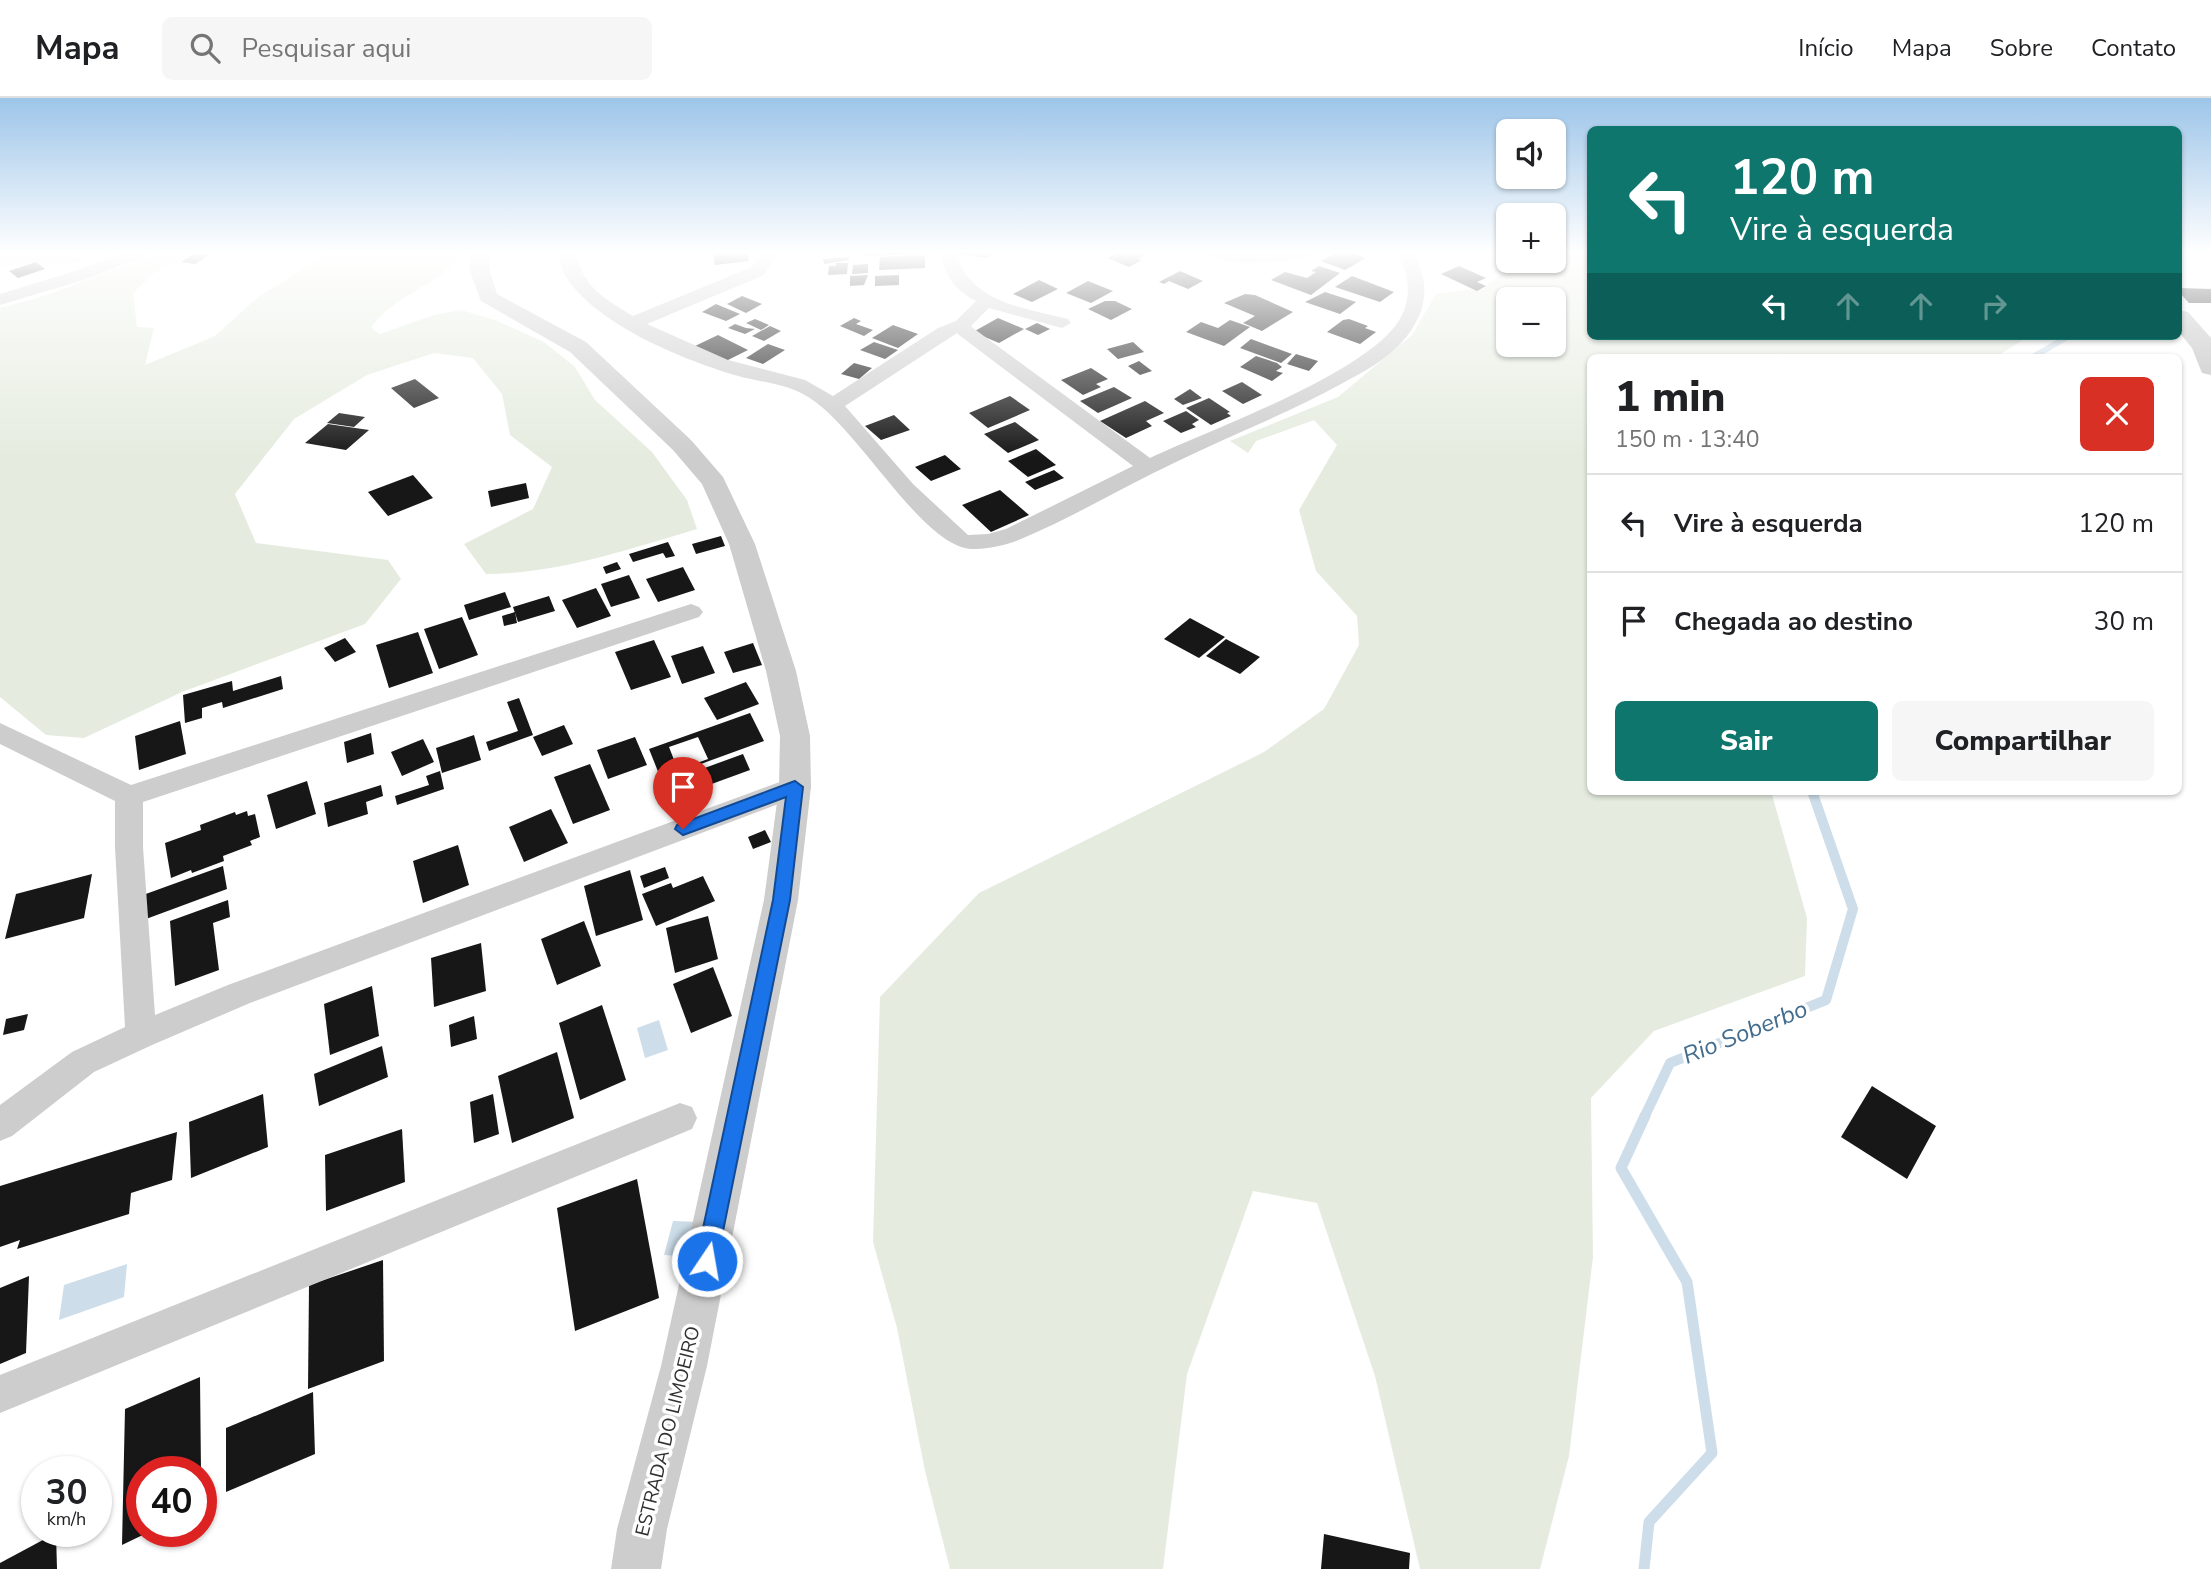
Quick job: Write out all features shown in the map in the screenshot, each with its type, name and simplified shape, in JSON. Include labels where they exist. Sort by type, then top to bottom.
[{"type":"main road","points":[[2182,320],[2204,346],[2211,367]]},
{"type":"street","name":"ESTRADA DO LIMOEIRO","points":[[530,320],[578,346],[682,445],[714,482],[742,544],[781,671],[794,736],[795,787],[781,900],[684,1366],[642,1529],[636,1569]]},
{"type":"street","points":[[627,320],[673,345],[743,372],[797,383],[834,404],[890,472],[961,541],[977,544],[1014,534],[1148,467],[1314,392],[1362,365],[1395,338],[1409,320]]},
{"type":"street","points":[[633,323],[641,320]]},
{"type":"street","points":[[834,404],[932,339],[962,325],[967,320]]},
{"type":"street","points":[[1051,320],[1062,323]]},
{"type":"street","points":[[962,325],[979,343],[1148,467]]},
{"type":"street","points":[[0,732],[43,756],[129,796],[691,612]]},
{"type":"street","points":[[0,1125],[83,1062],[141,1035],[239,994],[795,787]]},
{"type":"street","points":[[129,796],[129,847],[141,1035]]},
{"type":"street","points":[[0,1394],[680,1118]]},
{"type":"shaded area","points":[[0,320],[136,320],[137,327],[154,328],[145,365],[215,336],[233,320],[378,320],[371,328],[380,334],[421,320],[495,320],[544,342],[575,367],[595,400],[652,452],[687,500],[697,529],[566,565],[486,574],[464,544],[533,509],[552,467],[510,435],[502,394],[473,358],[434,353],[367,375],[294,419],[235,494],[256,543],[388,560],[401,579],[365,624],[182,692],[84,738],[46,735],[0,697]]},
{"type":"shaded area","points":[[1421,320],[1496,320],[1496,357],[1566,357],[1566,320],[1587,320],[1587,340],[2023,340],[2001,354],[1587,354],[1587,795],[1772,795],[1807,918],[1805,976],[1654,1031],[1591,1098],[1593,1257],[1569,1456],[1540,1569],[1420,1569],[1375,1376],[1317,1203],[1253,1191],[1187,1374],[1163,1569],[950,1569],[925,1471],[897,1328],[873,1242],[880,997],[979,893],[1264,752],[1324,709],[1359,645],[1357,616],[1316,571],[1299,510],[1337,445],[1314,420],[1256,441],[1248,453],[1230,441],[1338,397],[1412,335]]},
{"type":"water","points":[[659,1020],[668,1050],[645,1058],[637,1028]]},
{"type":"water","points":[[673,1221],[700,1222],[691,1257],[664,1255]]},
{"type":"water","points":[[127,1264],[124,1297],[59,1320],[64,1285]]},
{"type":"building","points":[[757,320],[769,325],[761,330],[746,323]]},
{"type":"building","points":[[851,320],[858,320],[861,321],[856,324],[873,330],[864,336],[840,326]]},
{"type":"building","points":[[995,320],[1002,320],[1024,329],[999,343],[973,332]]},
{"type":"building","points":[[1230,320],[1250,327],[1224,346],[1186,332],[1201,322],[1218,328]]},
{"type":"building","points":[[1249,320],[1281,320],[1262,331],[1243,323]]},
{"type":"building","points":[[1343,320],[1351,320],[1376,332],[1360,344],[1327,332]]},
{"type":"building","points":[[1037,323],[1050,329],[1038,335],[1025,329]]},
{"type":"building","points":[[735,324],[755,329],[745,334],[728,328]]},
{"type":"building","points":[[893,325],[918,334],[898,348],[872,338]]},
{"type":"building","points":[[770,326],[781,331],[764,341],[752,336]]},
{"type":"building","points":[[718,335],[748,350],[726,361],[695,346]]},
{"type":"building","points":[[1251,339],[1292,354],[1281,363],[1240,348]]},
{"type":"building","points":[[874,342],[898,350],[885,359],[860,350]]},
{"type":"building","points":[[1133,342],[1144,352],[1118,359],[1107,349]]},
{"type":"building","points":[[768,344],[785,350],[763,364],[746,358]]},
{"type":"building","points":[[1296,354],[1318,361],[1309,371],[1287,364]]},
{"type":"building","points":[[1256,356],[1277,363],[1282,367],[1276,371],[1283,373],[1272,381],[1240,367]]},
{"type":"building","points":[[1139,361],[1152,371],[1140,375],[1128,366]]},
{"type":"building","points":[[854,363],[872,368],[859,379],[841,374]]},
{"type":"building","points":[[1091,368],[1108,379],[1096,384],[1101,387],[1083,395],[1061,380]]},
{"type":"building","points":[[415,379],[439,398],[414,408],[391,388]]},
{"type":"building","points":[[1242,382],[1262,395],[1243,404],[1222,391]]},
{"type":"building","points":[[1114,387],[1132,398],[1098,413],[1080,401]]},
{"type":"building","points":[[1190,389],[1202,398],[1183,405],[1174,399]]},
{"type":"building","points":[[1010,396],[1030,410],[988,428],[969,413]]},
{"type":"building","points":[[1209,398],[1230,412],[1227,413],[1231,416],[1211,425],[1186,408]]},
{"type":"building","points":[[1145,401],[1164,413],[1146,421],[1152,426],[1126,438],[1100,421]]},
{"type":"building","points":[[1186,411],[1199,420],[1192,424],[1196,427],[1181,433],[1163,421]]},
{"type":"building","points":[[339,413],[365,417],[354,427],[327,423]]},
{"type":"building","points":[[894,415],[910,430],[881,440],[865,426]]},
{"type":"building","points":[[1015,422],[1039,440],[1008,453],[984,434]]},
{"type":"building","points":[[328,424],[369,430],[346,450],[305,443]]},
{"type":"building","points":[[1036,449],[1056,465],[1028,477],[1008,461]]},
{"type":"building","points":[[945,455],[961,469],[931,481],[915,467]]},
{"type":"building","points":[[1054,470],[1064,478],[1035,490],[1025,482]]},
{"type":"building","points":[[413,475],[433,498],[388,516],[368,492]]},
{"type":"building","points":[[526,483],[529,498],[491,507],[488,491]]},
{"type":"building","points":[[1000,490],[1029,515],[991,532],[962,505]]},
{"type":"building","points":[[721,536],[725,546],[696,554],[692,544]]},
{"type":"building","points":[[668,542],[675,556],[666,558],[663,553],[633,562],[629,554]]},
{"type":"building","points":[[617,562],[621,569],[606,574],[603,567]]},
{"type":"building","points":[[683,567],[695,590],[658,602],[646,579]]},
{"type":"building","points":[[629,575],[640,598],[611,607],[601,584]]},
{"type":"building","points":[[596,588],[611,616],[577,628],[562,600]]},
{"type":"building","points":[[505,592],[511,607],[469,620],[464,605]]},
{"type":"building","points":[[549,596],[555,611],[518,622],[513,607]]},
{"type":"building","points":[[515,612],[517,623],[504,626],[502,616]]},
{"type":"building","points":[[462,617],[478,655],[439,669],[424,629]]},
{"type":"building","points":[[1190,618],[1225,637],[1199,658],[1164,639]]},
{"type":"building","points":[[418,632],[433,673],[389,688],[376,645]]},
{"type":"building","points":[[345,638],[356,652],[335,662],[324,648]]},
{"type":"building","points":[[1226,639],[1260,657],[1240,674],[1206,656]]},
{"type":"building","points":[[654,640],[671,677],[631,690],[615,652]]},
{"type":"building","points":[[753,643],[762,665],[733,673],[724,652]]},
{"type":"building","points":[[703,646],[715,673],[682,684],[671,656]]},
{"type":"building","points":[[281,676],[283,689],[223,708],[222,702],[202,708],[202,718],[185,723],[183,695],[232,681],[233,691]]},
{"type":"building","points":[[746,682],[759,704],[717,720],[704,698]]},
{"type":"building","points":[[519,698],[533,735],[489,751],[486,742],[518,731],[507,702]]},
{"type":"building","points":[[750,713],[764,741],[661,779],[649,749]],"holes":[[[698,737],[709,761],[708,759],[678,770],[669,747]]]},
{"type":"building","points":[[180,721],[186,754],[139,770],[135,736]]},
{"type":"building","points":[[564,725],[573,744],[542,756],[533,737]]},
{"type":"building","points":[[371,733],[374,754],[347,763],[344,742]]},
{"type":"building","points":[[474,735],[481,760],[442,773],[436,748]]},
{"type":"building","points":[[635,737],[647,765],[608,779],[597,750]]},
{"type":"building","points":[[423,739],[434,762],[402,776],[391,752]]},
{"type":"building","points":[[743,754],[750,770],[676,797],[669,781]]},
{"type":"building","points":[[590,764],[610,810],[573,824],[554,777]]},
{"type":"building","points":[[440,771],[444,789],[397,805],[395,796],[429,785],[426,776]]},
{"type":"building","points":[[307,781],[316,814],[276,829],[267,795]]},
{"type":"building","points":[[381,785],[383,796],[366,802],[368,814],[328,827],[324,803]]},
{"type":"building","points":[[551,809],[568,843],[524,862],[509,827]]},
{"type":"building","points":[[247,811],[248,816],[255,814],[260,837],[250,841],[252,845],[223,856],[224,861],[171,878],[165,843],[201,830],[200,825],[235,812],[236,815]]},
{"type":"building","points":[[765,830],[771,842],[753,849],[748,837]]},
{"type":"building","points":[[458,845],[469,885],[423,903],[413,861]]},
{"type":"building","points":[[223,866],[227,889],[146,919],[143,895]]},
{"type":"building","points":[[665,867],[669,878],[644,888],[640,876]]},
{"type":"building","points":[[630,870],[643,920],[596,936],[584,886]]},
{"type":"building","points":[[92,874],[84,918],[5,939],[16,894]]},
{"type":"building","points":[[703,876],[715,901],[656,926],[642,894],[671,883],[673,888]]},
{"type":"building","points":[[228,900],[230,917],[213,923],[219,970],[175,986],[170,921]]},
{"type":"building","points":[[708,916],[718,959],[675,973],[666,928]]},
{"type":"building","points":[[584,921],[601,966],[557,985],[541,939]]},
{"type":"building","points":[[481,943],[486,991],[434,1007],[431,958]]},
{"type":"building","points":[[713,967],[732,1016],[691,1033],[673,984]]},
{"type":"building","points":[[372,986],[379,1036],[330,1055],[324,1004]]},
{"type":"building","points":[[602,1005],[626,1080],[580,1100],[559,1023]]},
{"type":"building","points":[[28,1014],[24,1030],[3,1035],[6,1019]]},
{"type":"building","points":[[474,1016],[477,1039],[451,1047],[449,1025]]},
{"type":"building","points":[[382,1046],[388,1077],[319,1106],[314,1074]]},
{"type":"building","points":[[557,1052],[574,1118],[512,1143],[498,1076]]},
{"type":"building","points":[[1872,1086],[1936,1126],[1907,1179],[1841,1137]]},
{"type":"building","points":[[263,1094],[268,1147],[191,1178],[189,1122]]},
{"type":"building","points":[[493,1094],[499,1134],[474,1143],[470,1102]]},
{"type":"building","points":[[402,1129],[405,1182],[326,1211],[325,1155]]},
{"type":"building","points":[[177,1132],[172,1180],[131,1193],[129,1214],[17,1249],[20,1240],[0,1247],[0,1186]]},
{"type":"building","points":[[637,1179],[659,1298],[575,1331],[557,1208]]},
{"type":"building","points":[[383,1260],[384,1361],[308,1389],[309,1285]]},
{"type":"building","points":[[29,1276],[26,1353],[0,1364],[0,1288]]},
{"type":"building","points":[[200,1377],[201,1456],[126,1456],[126,1543],[122,1545],[125,1409]]},
{"type":"building","points":[[313,1392],[315,1454],[226,1492],[226,1428]]},
{"type":"building","points":[[1324,1534],[1410,1553],[1409,1569],[1321,1569]]},
{"type":"building","points":[[30,1547],[56,1547],[57,1569],[0,1569],[0,1563]]},
{"type":"waterway","name":"Rio Soberbo","points":[[2038,354],[2062,340]]},
{"type":"waterway","name":"Rio Soberbo","points":[[1644,1118],[1670,1063],[1826,1000],[1853,909],[1813,795]]},
{"type":"waterway","name":"Rio Soberbo","points":[[1644,1569],[1649,1522],[1712,1453],[1687,1282],[1621,1168],[1645,1116]]},
{"type":"route","points":[[683,829],[795,787],[781,900],[707,1261]]}]
